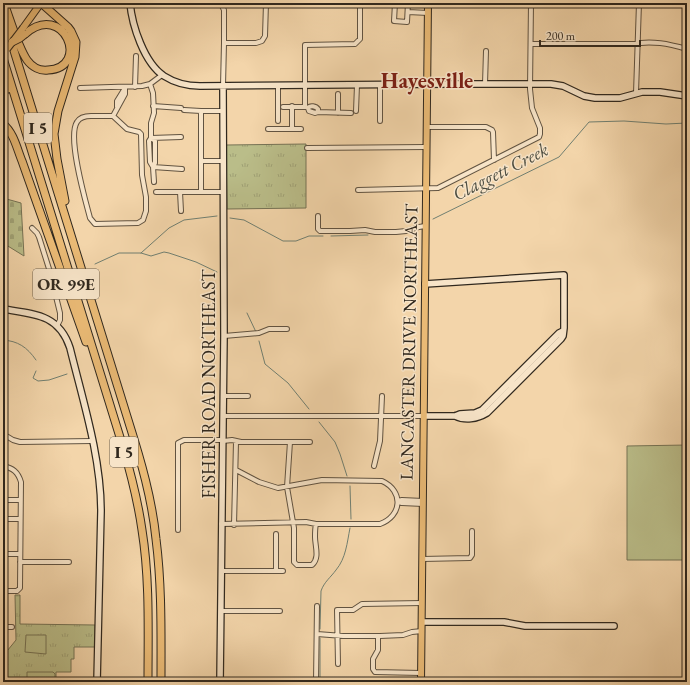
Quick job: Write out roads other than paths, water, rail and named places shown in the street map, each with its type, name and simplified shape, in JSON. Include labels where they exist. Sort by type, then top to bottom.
[{"type":"highway","points":[[4,3],[24,55],[32,66],[45,70],[53,70],[63,64],[69,56],[70,48],[68,37],[65,32],[55,25],[45,23],[37,25],[24,31],[20,38],[12,42]]},
{"type":"highway","points":[[41,3],[68,27],[76,42],[75,57],[58,111],[54,134],[56,160],[74,242]]},
{"type":"highway","name":"I 5","points":[[3,14],[139,454],[152,508],[160,580],[161,682]]},
{"type":"highway","name":"I 5","points":[[3,58],[123,447],[137,501],[145,554],[148,682]]},
{"type":"highway","name":"I 5","points":[[3,75],[41,192],[56,229]]},
{"type":"highway","name":"OR 99E","points":[[3,124],[13,137],[22,161],[110,414],[123,447]]},
{"type":"main road","points":[[24,31],[41,3]]},
{"type":"main road","name":"LANCASTER DRIVE NORTHEAST","points":[[421,682],[428,3]]},
{"type":"main road","points":[[4,52],[12,42]]},
{"type":"street","points":[[130,3],[133,23],[152,64],[162,75],[178,83],[188,85],[278,86],[380,84],[551,84],[563,86],[584,96],[595,98],[620,98],[636,93],[660,92],[687,96]]},
{"type":"street","points":[[164,3],[221,4],[224,10],[223,86]]},
{"type":"street","points":[[224,43],[256,43],[262,41],[265,36],[266,3]]},
{"type":"street","points":[[306,107],[304,85],[305,44],[351,45],[358,42],[360,39],[360,4],[308,3]]},
{"type":"street","points":[[395,3],[394,21],[408,22],[408,3]]},
{"type":"street","points":[[358,190],[438,188],[536,139],[540,134],[540,131],[532,108],[530,84],[532,3]]},
{"type":"street","points":[[636,93],[639,3]]},
{"type":"street","points":[[408,12],[428,13]]},
{"type":"street","points":[[531,44],[659,42],[687,49]]},
{"type":"street","points":[[486,51],[486,84]]},
{"type":"street","points":[[135,87],[136,56]]},
{"type":"street","points":[[80,88],[135,87],[150,84],[162,75]]},
{"type":"street","points":[[150,84],[153,92],[154,115],[150,125],[151,138],[155,141],[155,164],[153,167],[154,182]]},
{"type":"street","points":[[380,84],[380,121]]},
{"type":"street","points":[[356,111],[357,85]]},
{"type":"street","name":"FISHER ROAD NORTHEAST","points":[[220,682],[224,336],[223,86]]},
{"type":"street","points":[[278,86],[278,121]]},
{"type":"street","points":[[113,116],[117,107],[117,101],[125,87]]},
{"type":"street","points":[[338,94],[338,113]]},
{"type":"street","points":[[153,106],[183,109],[223,110]]},
{"type":"street","points":[[292,106],[292,129]]},
{"type":"street","points":[[283,107],[316,106],[318,112],[351,113]]},
{"type":"street","points":[[201,110],[201,192]]},
{"type":"street","points":[[91,116],[113,116],[127,129],[139,132],[142,137],[142,176],[146,197],[146,211],[143,220],[135,224],[95,224],[92,222],[76,158],[75,127],[78,120],[91,116]]},
{"type":"street","points":[[426,127],[486,127],[492,130],[494,135],[494,160]]},
{"type":"street","points":[[268,129],[301,129]]},
{"type":"street","points":[[151,138],[182,137]]},
{"type":"street","points":[[308,148],[426,148]]},
{"type":"street","points":[[201,161],[223,161]]},
{"type":"street","points":[[153,167],[182,169]]},
{"type":"street","points":[[156,192],[223,192]]},
{"type":"street","points":[[180,192],[181,211]]},
{"type":"street","points":[[318,216],[318,229],[320,231],[365,230],[396,232],[425,226]]},
{"type":"street","points":[[32,228],[38,234],[50,272],[60,313],[60,320],[57,326]]},
{"type":"street","points":[[223,416],[454,416],[460,419],[472,419],[487,413],[563,336],[564,275],[425,284]]},
{"type":"street","points":[[3,309],[40,315],[48,318],[65,336],[70,348],[98,470],[101,500],[97,682]]},
{"type":"street","points":[[224,336],[256,333],[269,329],[287,329]]},
{"type":"street","points":[[223,396],[248,396]]},
{"type":"street","points":[[374,466],[380,441],[382,396]]},
{"type":"street","points":[[3,434],[20,442],[92,441]]},
{"type":"street","points":[[178,530],[178,443],[184,440],[310,442]]},
{"type":"street","points":[[234,525],[236,442]]},
{"type":"street","points":[[290,442],[288,487],[294,523],[294,562],[297,565],[314,564],[317,551],[315,536],[316,524]]},
{"type":"street","points":[[3,466],[17,472],[21,482],[19,590],[3,591]]},
{"type":"street","points":[[221,524],[234,525],[306,522],[316,524],[380,524],[386,521],[397,508],[398,502],[392,488],[377,480],[343,482],[322,480],[278,488],[267,485],[236,470]]},
{"type":"street","points":[[3,500],[20,500]]},
{"type":"street","points":[[398,502],[423,502]]},
{"type":"street","points":[[3,519],[20,519]]},
{"type":"street","points":[[422,559],[470,558],[472,555],[472,531]]},
{"type":"street","points":[[276,534],[276,571]]},
{"type":"street","points":[[3,554],[20,554]]},
{"type":"street","points":[[20,562],[69,562]]},
{"type":"street","points":[[221,571],[283,571]]},
{"type":"street","points":[[338,664],[337,610],[353,610],[362,604],[422,603]]},
{"type":"street","points":[[316,606],[316,682]]},
{"type":"street","points":[[220,611],[280,611]]},
{"type":"street","points":[[422,622],[504,622],[529,626],[614,626]]},
{"type":"street","points":[[3,627],[12,627]]},
{"type":"street","points":[[316,634],[378,636],[403,635],[422,631]]},
{"type":"street","points":[[378,636],[378,650],[373,660],[373,669],[375,672],[422,673]]},
{"type":"waterway","name":"Claggett Creek","points":[[433,219],[559,157],[589,122],[624,121],[666,124],[687,123]]},
{"type":"waterway","name":"Claggett Creek","points":[[141,253],[169,228],[184,220],[217,216]]},
{"type":"waterway","name":"Claggett Creek","points":[[230,218],[244,220],[283,241],[296,241],[309,236],[323,236]]},
{"type":"waterway","name":"Claggett Creek","points":[[331,236],[368,235]]},
{"type":"waterway","name":"Claggett Creek","points":[[95,264],[119,253],[141,253],[151,256],[164,252],[196,262],[217,272]]},
{"type":"waterway","name":"Claggett Creek","points":[[247,313],[256,332]]},
{"type":"waterway","name":"Claggett Creek","points":[[3,340],[18,343],[36,360]]},
{"type":"waterway","name":"Claggett Creek","points":[[259,341],[265,364],[288,383],[309,409]]},
{"type":"waterway","name":"Claggett Creek","points":[[36,371],[33,378],[38,381],[49,380],[67,374]]},
{"type":"waterway","name":"Claggett Creek","points":[[319,422],[335,442],[347,476]]},
{"type":"waterway","name":"Claggett Creek","points":[[350,486],[351,519]]},
{"type":"waterway","name":"Claggett Creek","points":[[320,629],[321,591],[342,560],[346,550],[350,528]]},
{"type":"waterway","name":"Claggett Creek","points":[[320,638],[320,682]]},
{"type":"district","name":"Hayesville","points":[[427,80]]}]
